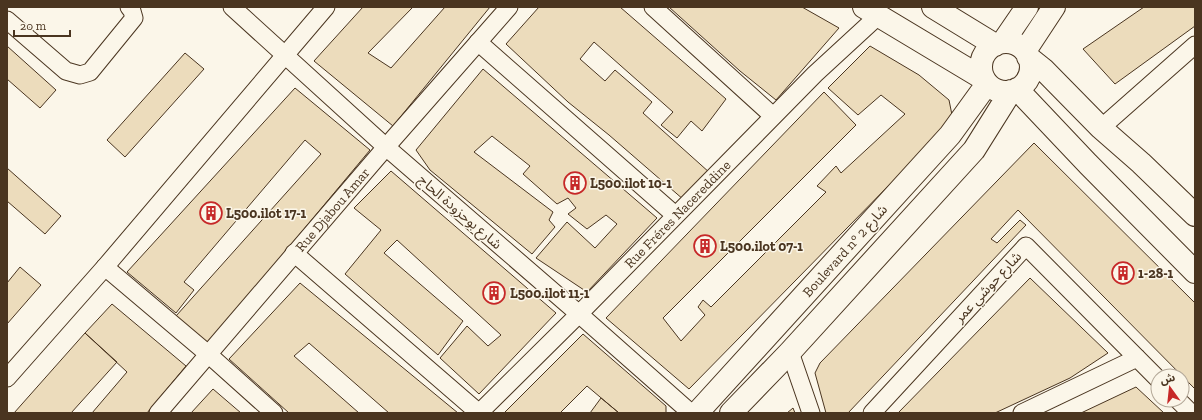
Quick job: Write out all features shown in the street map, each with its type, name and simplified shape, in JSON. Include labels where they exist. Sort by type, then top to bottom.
[{"type":"main road","points":[[933,7],[999,43],[1015,44],[1043,69],[1101,128],[1141,163],[1195,215]]},
{"type":"main road","points":[[986,81],[981,71],[982,59],[988,49],[999,43],[1027,7]]},
{"type":"main road","points":[[871,12],[986,81],[998,90],[1014,90],[1022,86],[1029,76],[1030,64],[1027,54],[1054,7]]},
{"type":"main road","name":"Boulevard n° شارع 2","points":[[697,413],[950,135],[986,81]]},
{"type":"main road","points":[[1014,90],[1195,272]]},
{"type":"main road","name":"Boulevard n° شارع 2","points":[[731,413],[790,352],[974,150],[1014,90]]},
{"type":"street","points":[[7,20],[66,70],[80,75],[90,72],[134,18],[129,7]]},
{"type":"street","name":"شارع بوحزودة الحاج","points":[[232,7],[386,147],[691,413]]},
{"type":"street","points":[[7,378],[105,267],[326,7]]},
{"type":"street","name":"Rue Djabou Amar","points":[[158,413],[294,253],[509,7]]},
{"type":"street","points":[[653,7],[773,116]]},
{"type":"street","name":"Rue Fréres Nacereddine","points":[[479,413],[579,314],[815,74],[871,12]]},
{"type":"street","points":[[478,42],[675,215]]},
{"type":"street","points":[[1101,128],[1195,46]]},
{"type":"street","name":"شارع حوشي عمر","points":[[872,413],[1026,246],[1150,371]]},
{"type":"street","points":[[294,253],[479,413]]},
{"type":"street","points":[[105,267],[208,354],[274,413]]},
{"type":"street","points":[[790,352],[811,413]]},
{"type":"street","points":[[1022,413],[1137,358]]},
{"type":"building","points":[[363,7],[413,7],[368,53],[391,68],[445,7],[490,7],[393,126],[314,61]]},
{"type":"building","points":[[539,7],[620,7],[726,99],[702,131],[691,121],[677,138],[661,125],[673,112],[594,42],[580,59],[605,81],[615,70],[652,102],[643,113],[710,173],[684,200],[609,135],[568,102],[506,44]]},
{"type":"building","points":[[669,7],[802,7],[839,28],[776,100],[740,71]]},
{"type":"building","points":[[1144,7],[1195,7],[1195,26],[1115,84],[1083,49]]},
{"type":"building","points":[[7,46],[56,90],[40,108],[7,79]]},
{"type":"building","name":"L500.ilot 07-1","points":[[870,46],[919,75],[949,100],[953,120],[689,389],[606,318],[824,92],[856,125],[663,318],[681,341],[705,315],[698,307],[703,300],[711,307],[826,192],[817,186],[836,166],[841,173],[905,114],[881,95],[858,115],[828,88]]},
{"type":"building","points":[[185,53],[204,69],[125,157],[107,140]]},
{"type":"building","name":"L500.ilot 10-1","points":[[483,69],[657,218],[587,292],[536,258],[567,222],[595,248],[617,224],[606,215],[587,229],[568,214],[576,208],[568,198],[557,204],[523,174],[530,166],[492,136],[474,152],[553,212],[549,220],[555,227],[532,254],[430,170],[416,150]]},
{"type":"building","name":"L500.ilot 17-1","points":[[295,88],[370,150],[208,344],[176,316],[321,154],[305,140],[184,282],[194,290],[176,313],[127,272]]},
{"type":"building","name":"1-28-1","points":[[1034,143],[1195,303],[1195,389],[1190,384],[1190,368],[1174,368],[1018,210],[991,239],[997,243],[1020,220],[1026,225],[848,413],[826,413],[815,373],[820,363]]},
{"type":"building","points":[[7,168],[61,216],[45,234],[7,201]]},
{"type":"building","name":"L500.ilot 11-1","points":[[391,171],[556,313],[479,394],[440,358],[467,326],[488,346],[501,335],[397,240],[384,253],[463,321],[438,355],[345,274],[381,230],[354,208]]},
{"type":"building","points":[[20,267],[41,285],[7,324],[7,283]]},
{"type":"building","points":[[1030,278],[1108,353],[1070,378],[995,413],[898,413]]},
{"type":"building","points":[[300,283],[458,413],[389,413],[309,343],[294,356],[359,413],[289,413],[229,359]]},
{"type":"building","points":[[112,304],[186,366],[147,413],[92,413],[127,372],[85,333]]},
{"type":"building","points":[[85,333],[117,362],[71,413],[14,413]]},
{"type":"building","points":[[583,334],[666,406],[666,413],[619,413],[587,386],[560,413],[504,413]]},
{"type":"building","points":[[1136,387],[1150,400],[1150,408],[1159,408],[1164,413],[1081,413]]},
{"type":"building","points":[[213,389],[241,413],[191,413]]},
{"type":"building","points":[[601,398],[619,413],[590,413]]},
{"type":"building","points":[[793,408],[795,413],[787,413]]},
{"type":"place","name":"L500.ilot 10-1","points":[[575,183]]},
{"type":"place","name":"L500.ilot 17-1","points":[[211,213]]},
{"type":"place","name":"L500.ilot 07-1","points":[[705,246]]},
{"type":"place","name":"1-28-1","points":[[1123,273]]},
{"type":"place","name":"L500.ilot 11-1","points":[[494,293]]}]
